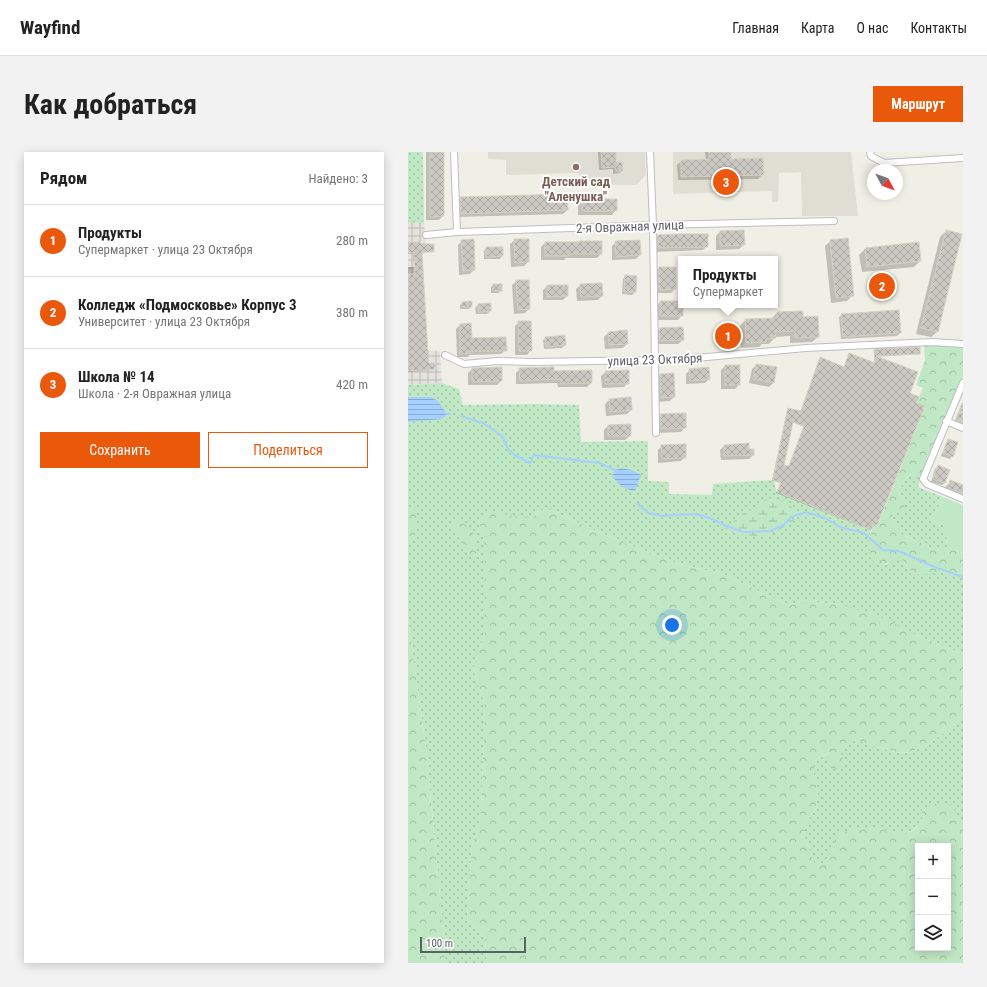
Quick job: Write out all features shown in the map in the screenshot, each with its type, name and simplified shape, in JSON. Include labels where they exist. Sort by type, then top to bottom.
[{"type":"street","points":[[454,152],[457,232]]},
{"type":"street","points":[[650,152],[656,360],[656,433]]},
{"type":"street","points":[[870,152],[871,156],[884,163],[963,158]]},
{"type":"street","name":"2-я Овражная улица","points":[[426,235],[457,232],[653,225],[834,222]]},
{"type":"street","name":"улица 23 Октября","points":[[445,355],[464,364],[497,361],[532,362],[656,360],[815,347],[932,342],[963,344]]},
{"type":"street","points":[[963,383],[923,479],[928,484],[963,499]]},
{"type":"street","points":[[946,421],[963,428]]},
{"type":"shaded area","name":"Детский сад \"Аленушка\"","points":[[488,152],[645,152],[646,175],[636,185],[590,185],[577,173],[506,175],[506,160],[488,159]]},
{"type":"shaded area","points":[[673,152],[851,152],[858,216],[802,216],[801,172],[779,173],[778,202],[772,202],[772,191],[673,194]]},
{"type":"shaded area","points":[[424,222],[426,244],[434,244],[434,252],[426,252],[422,255],[428,350],[440,351],[442,383],[408,385],[408,223]]},
{"type":"green space","points":[[408,152],[423,152],[424,222],[408,223]]},
{"type":"green space","points":[[924,343],[963,344],[963,376],[921,478],[910,475],[904,481],[899,492],[906,502],[903,511],[893,512],[892,521],[901,534],[938,551],[948,547],[963,553],[963,582],[952,575],[943,572],[933,572],[921,576],[908,569],[903,560],[875,565],[869,544],[870,535],[874,524],[877,525],[880,520],[925,407],[916,403],[923,388],[916,385],[925,360]]},
{"type":"green space","points":[[442,383],[459,389],[463,405],[579,405],[581,442],[648,441],[648,481],[669,482],[669,494],[712,495],[713,484],[773,480],[777,492],[871,530],[869,537],[885,565],[894,560],[903,560],[908,569],[949,573],[963,582],[963,654],[841,605],[803,600],[796,604],[788,605],[725,575],[676,563],[612,538],[550,510],[539,511],[534,518],[479,521],[485,545],[485,633],[473,669],[485,705],[481,811],[479,825],[472,845],[467,919],[485,938],[487,963],[446,963],[427,757],[408,617],[408,385]]},
{"type":"green space","points":[[910,475],[921,478],[918,487],[943,497],[932,520],[945,526],[948,547],[938,551],[901,534],[892,521],[893,512],[906,502],[899,492],[904,481]]},
{"type":"green space","points":[[943,497],[963,505],[963,553],[948,547],[945,526],[932,520]]},
{"type":"green space","points":[[768,498],[791,506],[797,512],[795,519],[778,531],[766,535],[753,536],[735,533],[725,528],[745,512],[755,509],[760,503]]},
{"type":"green space","points":[[411,506],[415,510],[417,519],[410,543],[408,543],[408,508]]},
{"type":"green space","points":[[550,510],[612,538],[676,563],[725,575],[788,605],[796,604],[803,600],[841,605],[874,614],[923,638],[963,654],[963,716],[936,739],[912,751],[899,753],[856,740],[840,749],[844,762],[837,769],[828,767],[829,753],[814,761],[814,776],[818,793],[816,809],[807,821],[804,834],[814,863],[820,865],[827,859],[833,849],[836,836],[853,828],[879,829],[906,835],[922,824],[922,809],[937,803],[952,805],[958,819],[963,819],[963,963],[487,963],[485,938],[467,919],[472,845],[479,825],[481,811],[485,705],[473,669],[485,633],[485,545],[479,521],[483,514],[489,511],[523,518],[534,518],[539,511]]},
{"type":"green space","points":[[452,518],[458,520],[468,528],[475,538],[477,550],[475,557],[470,555],[464,547],[451,525]]},
{"type":"green space","points":[[408,617],[427,757],[446,963],[408,963]]},
{"type":"green space","points":[[963,716],[963,819],[922,824],[905,835],[879,829],[837,836],[827,859],[820,865],[814,863],[804,834],[807,821],[816,809],[818,793],[814,776],[814,761],[856,740],[899,753],[912,751],[936,739]]},
{"type":"water","points":[[408,397],[431,397],[438,401],[447,414],[442,419],[408,422]]},
{"type":"water","points":[[623,468],[641,475],[635,491],[622,486],[612,475],[615,470]]},
{"type":"building","points":[[430,152],[444,152],[444,216],[430,217]]},
{"type":"building","points":[[601,152],[616,152],[616,162],[622,162],[623,171],[616,171],[615,167],[602,168]]},
{"type":"building","points":[[709,152],[731,152],[731,159],[763,158],[764,175],[681,177],[681,160],[709,159]]},
{"type":"building","points":[[567,194],[568,210],[461,214],[460,197]]},
{"type":"building","points":[[582,196],[591,196],[591,199],[617,199],[617,211],[582,211]]},
{"type":"building","points":[[744,230],[745,245],[720,246],[720,231]]},
{"type":"building","points":[[946,230],[962,234],[938,332],[921,328]]},
{"type":"building","points":[[708,234],[708,247],[658,248],[658,235]]},
{"type":"building","points":[[848,238],[854,296],[836,298],[830,240]]},
{"type":"building","points":[[474,239],[475,270],[463,271],[461,240]]},
{"type":"building","points":[[514,239],[529,239],[529,262],[515,263]]},
{"type":"building","points":[[640,240],[641,255],[616,257],[615,241]]},
{"type":"building","points":[[602,241],[602,254],[545,256],[545,242]]},
{"type":"building","points":[[408,242],[434,244],[434,252],[422,252],[428,356],[429,363],[435,363],[435,369],[408,371],[408,274],[415,274],[414,253],[408,253]]},
{"type":"building","points":[[919,242],[921,261],[867,267],[865,248]]},
{"type":"building","points":[[486,247],[503,247],[503,256],[486,257]]},
{"type":"building","points":[[659,267],[676,267],[676,289],[659,290]]},
{"type":"building","points":[[625,275],[637,276],[636,292],[624,292]]},
{"type":"building","points":[[516,280],[529,280],[530,309],[518,310]]},
{"type":"building","points":[[602,283],[603,296],[581,297],[580,284]]},
{"type":"building","points":[[493,284],[502,284],[502,291],[493,291]]},
{"type":"building","points":[[547,285],[568,285],[568,296],[547,297]]},
{"type":"building","points":[[472,301],[472,307],[462,307],[462,302]]},
{"type":"building","points":[[660,301],[678,301],[678,308],[683,308],[683,316],[660,316]]},
{"type":"building","points":[[491,303],[491,311],[478,312],[478,304]]},
{"type":"building","points":[[899,310],[901,333],[843,337],[841,314]]},
{"type":"building","points":[[803,311],[803,317],[818,316],[819,337],[795,338],[795,331],[775,332],[776,338],[766,339],[766,342],[746,343],[745,319],[777,318],[777,312]]},
{"type":"building","points":[[518,321],[531,321],[532,351],[519,351]]},
{"type":"building","points":[[471,323],[472,338],[506,337],[507,351],[472,351],[472,353],[460,354],[460,324]]},
{"type":"building","points":[[683,327],[684,340],[660,341],[659,328]]},
{"type":"building","points":[[627,330],[628,344],[609,345],[608,332]]},
{"type":"building","points":[[565,335],[566,345],[546,347],[545,337]]},
{"type":"building","points":[[920,347],[920,354],[876,356],[918,372],[910,393],[919,397],[916,403],[925,406],[877,525],[874,524],[871,530],[777,492],[781,482],[773,480],[788,408],[801,411],[820,357],[844,367],[849,353],[875,363],[874,349]],"holes":[[[793,422],[804,426],[789,466],[784,465]]]},
{"type":"building","points":[[756,364],[777,367],[774,383],[753,379]]},
{"type":"building","points":[[725,365],[740,365],[740,385],[725,385]]},
{"type":"building","points":[[502,367],[502,381],[472,382],[472,368]]},
{"type":"building","points":[[554,367],[554,371],[592,370],[592,383],[561,384],[561,379],[520,381],[519,368]]},
{"type":"building","points":[[709,367],[710,379],[690,381],[689,369]]},
{"type":"building","points":[[629,370],[629,384],[605,384],[605,371]]},
{"type":"building","points":[[674,373],[675,397],[661,398],[660,374]]},
{"type":"building","points":[[631,397],[632,410],[610,412],[609,399]]},
{"type":"building","points":[[963,403],[963,423],[956,420]]},
{"type":"building","points":[[686,413],[686,428],[661,429],[660,414]]},
{"type":"building","points":[[631,424],[631,436],[608,436],[608,425]]},
{"type":"building","points":[[948,439],[958,442],[953,457],[943,453]]},
{"type":"building","points":[[749,443],[749,449],[754,449],[754,455],[724,456],[724,445]]},
{"type":"building","points":[[686,444],[686,458],[662,459],[661,445]]},
{"type":"building","points":[[938,465],[950,470],[945,483],[933,479]]},
{"type":"building","points":[[950,480],[963,485],[963,494],[948,488]]},
{"type":"waterway","points":[[461,416],[483,423],[502,436],[508,449],[516,456],[530,463],[534,455],[599,463],[615,470]]},
{"type":"waterway","points":[[638,504],[649,513],[661,516],[695,514],[744,532],[770,531],[784,525],[791,517],[806,512],[825,518],[840,527],[864,533],[883,550],[899,551],[932,566],[963,577]]},
{"type":"place","name":"Детский сад \"Аленушка\"","points":[[576,167]]},
{"type":"place","name":"Школа № 14","points":[[726,182]]},
{"type":"place","name":"Колледж «Подмосковье» Корпус 3","points":[[882,286]]},
{"type":"place","name":"Продукты","points":[[728,336]]}]
